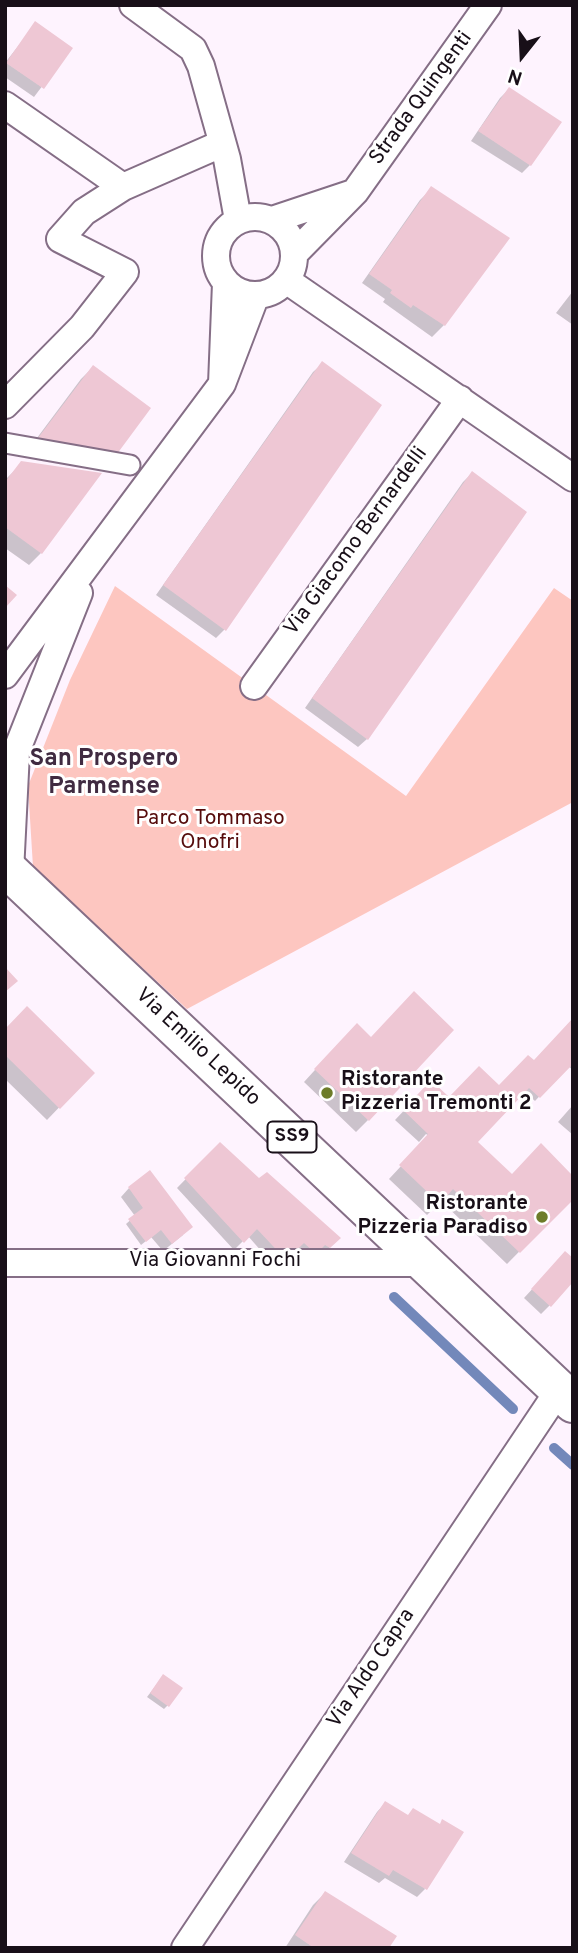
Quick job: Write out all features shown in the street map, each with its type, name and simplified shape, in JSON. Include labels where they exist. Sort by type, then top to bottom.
[{"type":"main road","name":"Via Emilio Lepido","points":[[8,870],[566,1396]]},
{"type":"street","points":[[132,5],[193,49],[201,66],[227,159],[238,220]]},
{"type":"street","name":"Strada Quingenti","points":[[294,254],[355,192],[488,5]]},
{"type":"street","points":[[5,105],[123,187]]},
{"type":"street","points":[[5,405],[82,327],[125,272],[60,239],[84,212],[123,187],[221,144]]},
{"type":"street","points":[[272,220],[288,234],[294,254],[286,280],[267,293],[256,295],[235,290],[219,273],[215,261],[215,248],[228,227],[249,216],[272,220],[355,192]]},
{"type":"street","points":[[286,280],[573,478]]},
{"type":"street","points":[[222,384],[226,283]]},
{"type":"street","points":[[5,675],[222,384],[256,295]]},
{"type":"street","name":"Via Giacomo Bernardelli","points":[[254,686],[460,398]]},
{"type":"street","points":[[5,443],[130,465]]},
{"type":"street","points":[[8,870],[10,760],[92,558]]},
{"type":"street","name":"Via Giovanni Fochi","points":[[5,1263],[425,1263]]},
{"type":"street","name":"Via Aldo Capra","points":[[185,1948],[566,1396]]},
{"type":"green space","name":"Parco Tommaso Onofri","points":[[115,586],[406,796],[554,588],[573,601],[573,802],[187,1009],[33,867],[28,786],[70,680]]},
{"type":"building","points":[[35,21],[73,48],[44,89],[6,63]]},
{"type":"building","points":[[509,87],[562,122],[531,166],[478,131]]},
{"type":"building","points":[[431,186],[510,238],[445,326],[413,305],[411,308],[369,274]]},
{"type":"building","points":[[322,361],[382,405],[226,631],[163,585]]},
{"type":"building","points":[[93,365],[151,408],[117,454],[35,442]]},
{"type":"building","points":[[21,461],[102,473],[42,554],[5,527],[5,482]]},
{"type":"building","points":[[472,471],[527,512],[368,740],[312,698]]},
{"type":"building","points":[[5,585],[17,595],[5,608]]},
{"type":"building","points":[[5,967],[18,981],[5,992]]},
{"type":"building","points":[[414,991],[454,1030],[369,1121],[314,1069],[357,1023],[371,1037]]},
{"type":"building","points":[[27,1006],[95,1073],[60,1109],[5,1055],[5,1029]]},
{"type":"building","points":[[573,1018],[573,1064],[540,1098],[529,1088],[478,1142],[512,1174],[541,1143],[573,1176],[573,1200],[520,1253],[453,1189],[440,1204],[399,1165],[428,1134],[403,1110],[431,1080],[449,1097],[479,1066],[499,1085],[528,1055],[534,1060]]},
{"type":"building","points":[[220,1142],[259,1178],[267,1172],[341,1238],[330,1248],[325,1245],[316,1254],[304,1243],[286,1260],[257,1229],[244,1243],[184,1178]]},
{"type":"building","points":[[150,1170],[193,1227],[172,1244],[161,1230],[146,1242],[128,1219],[143,1208],[128,1187]]},
{"type":"building","points":[[565,1251],[573,1258],[573,1282],[551,1307],[531,1289]]},
{"type":"building","points":[[163,1674],[183,1688],[169,1707],[150,1693]]},
{"type":"building","points":[[385,1801],[408,1815],[413,1808],[440,1824],[442,1819],[464,1832],[427,1890],[393,1870],[389,1876],[351,1853]]},
{"type":"building","points":[[325,1891],[397,1936],[389,1948],[314,1948],[295,1935]]},
{"type":"waterway","points":[[394,1297],[513,1409]]},
{"type":"waterway","points":[[554,1448],[573,1465]]},
{"type":"place","name":"Ristorante Pizzeria Tremonti 2","points":[[327,1093]]},
{"type":"place","name":"Ristorante Pizzeria Paradiso","points":[[542,1217]]},
{"type":"district","name":"San Prospero Parmense","points":[[104,774]]}]
